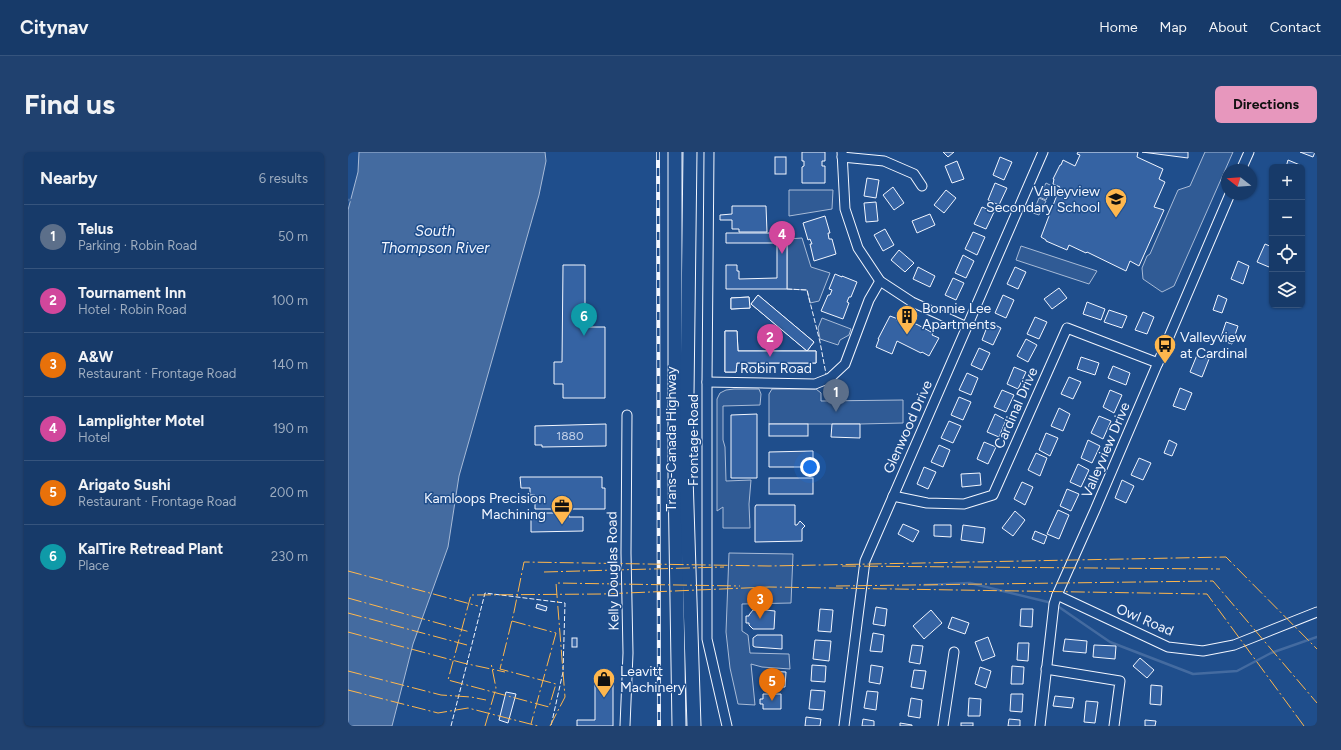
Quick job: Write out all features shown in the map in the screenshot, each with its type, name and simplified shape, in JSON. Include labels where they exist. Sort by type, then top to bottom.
[{"type":"highway","name":"Trans-Canada Highway","points":[[675,152],[675,476],[679,726]]},
{"type":"highway","name":"Trans-Canada Highway","points":[[690,152],[686,476],[694,726]]},
{"type":"highway","points":[[675,726],[678,713]]},
{"type":"street","name":"Frontage Road","points":[[709,152],[707,639],[727,726]]},
{"type":"street","name":"Glenwood Drive","points":[[844,726],[865,561],[1043,152]]},
{"type":"street","points":[[1244,164],[1249,152]]},
{"type":"street","points":[[922,186],[914,174],[884,161],[842,155],[845,209],[858,248],[880,281],[912,302],[966,327]]},
{"type":"street","name":"Valleyview Drive","points":[[1040,726],[1046,669],[1057,595],[1095,510],[1227,200]]},
{"type":"street","name":"Robin Road","points":[[707,382],[815,384],[830,378],[846,364],[869,300],[880,281]]},
{"type":"street","name":"Cardinal Drive","points":[[893,496],[927,503],[964,504],[993,495],[1067,328],[1158,363]]},
{"type":"street","name":"Kelly Douglas Road","points":[[625,726],[628,653],[626,553],[627,415]]},
{"type":"street","name":"Owl Road","points":[[1057,595],[1168,647],[1203,651],[1234,645],[1317,612]]},
{"type":"street","points":[[943,726],[954,652]]},
{"type":"street","points":[[1046,669],[1120,681],[1114,726]]},
{"type":"shaded area","points":[[1205,152],[1233,152],[1228,164],[1221,164],[1221,179],[1174,286],[1162,292],[1143,279],[1142,268],[1147,256],[1150,254],[1178,190],[1190,186]]},
{"type":"shaded area","points":[[1046,183],[1052,186],[1046,200],[1039,197]]},
{"type":"shaded area","points":[[789,190],[833,190],[832,209],[789,216]]},
{"type":"shaded area","points":[[1039,198],[1046,201],[1039,215],[1033,213]]},
{"type":"shaded area","points":[[802,238],[811,267],[830,273],[819,301],[810,303],[807,290],[787,289],[787,239]]},
{"type":"shaded area","points":[[1021,246],[1097,271],[1089,284],[1016,260]]},
{"type":"shaded area","points":[[822,318],[851,329],[849,335],[840,340],[838,345],[820,339],[818,328]]},
{"type":"shaded area","points":[[759,389],[761,394],[760,405],[723,406],[723,440],[725,447],[726,481],[751,480],[749,504],[750,528],[723,528],[723,507],[717,511],[717,399],[720,393],[726,390]]},
{"type":"shaded area","points":[[772,389],[816,389],[821,393],[821,401],[903,400],[903,423],[769,424],[769,394]]},
{"type":"shaded area","points":[[729,553],[793,554],[791,603],[742,604],[742,631],[748,635],[750,653],[789,654],[790,669],[762,667],[751,664],[755,705],[738,704],[730,668],[726,632]]},
{"type":"water","name":"South Thompson River","points":[[359,152],[545,152],[546,161],[539,195],[459,476],[448,547],[413,644],[392,726],[348,726],[348,210],[358,172]]},
{"type":"water","points":[[762,331],[775,336],[773,342],[760,337]]},
{"type":"building","points":[[802,152],[825,152],[825,161],[822,161],[822,166],[825,166],[825,183],[802,183],[802,167],[804,166],[804,161],[802,161]]},
{"type":"building","points":[[943,152],[954,152],[948,157]]},
{"type":"building","points":[[1078,152],[1138,152],[1137,157],[1163,169],[1159,179],[1165,182],[1154,207],[1164,210],[1139,266],[1130,261],[1126,271],[1087,252],[1086,253],[1069,245],[1067,250],[1046,241],[1041,237],[1060,187],[1053,184],[1053,179],[1063,160],[1075,166],[1080,155],[1077,154]]},
{"type":"building","points":[[1142,152],[1188,152],[1188,158]]},
{"type":"building","points":[[1300,152],[1315,152],[1313,157]]},
{"type":"building","points":[[775,157],[786,157],[786,174],[775,174]]},
{"type":"building","points":[[1000,157],[1012,162],[1004,180],[993,175]]},
{"type":"building","points":[[1288,160],[1298,164],[1287,164]]},
{"type":"building","points":[[957,161],[964,179],[952,183],[945,166]]},
{"type":"building","points":[[867,178],[879,180],[876,198],[864,196]]},
{"type":"building","points":[[995,183],[1007,188],[999,205],[988,200]]},
{"type":"building","points":[[893,187],[904,203],[894,210],[883,195]]},
{"type":"building","points":[[946,190],[956,198],[944,213],[934,205]]},
{"type":"building","points":[[876,202],[878,221],[866,222],[864,203]]},
{"type":"building","points":[[732,206],[766,206],[767,232],[739,232],[739,229],[732,229],[732,220],[720,220],[720,215],[732,214]]},
{"type":"building","points":[[982,207],[994,212],[986,229],[974,224]]},
{"type":"building","points":[[930,214],[935,225],[917,233],[912,221]]},
{"type":"building","points":[[825,216],[830,233],[828,233],[829,239],[832,239],[836,254],[814,261],[810,244],[812,244],[810,239],[808,240],[803,223]]},
{"type":"building","points":[[885,229],[894,245],[883,251],[874,235]]},
{"type":"building","points":[[973,232],[985,237],[977,255],[965,249]]},
{"type":"building","points":[[726,233],[787,233],[787,289],[726,289],[726,265],[737,265],[739,279],[777,278],[777,243],[726,243]]},
{"type":"building","points":[[1265,244],[1269,246],[1269,267],[1257,262]]},
{"type":"building","points":[[899,250],[914,263],[905,272],[891,260]]},
{"type":"building","points":[[963,255],[974,261],[966,278],[955,273]]},
{"type":"building","points":[[1238,261],[1249,266],[1243,284],[1231,279]]},
{"type":"building","points":[[563,265],[585,265],[585,327],[605,327],[605,398],[563,398],[563,384],[554,384],[554,362],[562,362]]},
{"type":"building","points":[[918,267],[935,276],[930,287],[913,279]]},
{"type":"building","points":[[1015,267],[1026,272],[1018,289],[1007,284]]},
{"type":"building","points":[[835,274],[857,282],[851,297],[849,297],[847,302],[849,303],[843,319],[821,311],[828,295],[830,295],[832,290],[829,289]]},
{"type":"building","points":[[953,278],[964,283],[956,300],[945,295]]},
{"type":"building","points":[[1059,288],[1067,298],[1052,309],[1044,299]]},
{"type":"building","points":[[758,295],[814,342],[807,351],[751,304]]},
{"type":"building","points":[[758,295],[814,342],[807,351],[751,304]]},
{"type":"building","points":[[1003,295],[1014,300],[1006,318],[995,313]]},
{"type":"building","points":[[1218,295],[1227,299],[1222,313],[1213,310]]},
{"type":"building","points":[[749,297],[750,308],[731,309],[731,298]]},
{"type":"building","points":[[749,297],[750,308],[731,309],[731,298]]},
{"type":"building","points":[[1087,302],[1105,309],[1101,320],[1083,314]]},
{"type":"building","points":[[1109,310],[1127,316],[1122,328],[1104,322]]},
{"type":"building","points":[[1143,312],[1154,317],[1147,334],[1135,330]]},
{"type":"building","name":"Bonnie Lee Apartments","points":[[890,316],[901,322],[903,318],[933,333],[932,335],[939,338],[929,356],[897,341],[892,354],[876,347],[878,339]]},
{"type":"building","points":[[1035,317],[1047,322],[1039,339],[1027,334]]},
{"type":"building","points":[[989,322],[1001,328],[993,345],[982,340]]},
{"type":"building","points":[[1226,322],[1238,326],[1232,344],[1220,340]]},
{"type":"building","points":[[725,331],[737,331],[738,351],[816,351],[816,363],[737,363],[736,372],[725,372]]},
{"type":"building","points":[[725,331],[737,331],[738,351],[816,351],[816,363],[737,363],[736,372],[725,372]]},
{"type":"building","points":[[1026,339],[1037,345],[1028,362],[1017,356]]},
{"type":"building","points":[[979,348],[990,353],[982,370],[971,365]]},
{"type":"building","points":[[1197,355],[1209,359],[1202,377],[1190,372]]},
{"type":"building","points":[[1081,357],[1099,363],[1095,375],[1077,369]]},
{"type":"building","points":[[1113,366],[1130,373],[1126,385],[1108,378]]},
{"type":"building","points":[[1014,367],[1026,372],[1018,389],[1007,384]]},
{"type":"building","points":[[967,373],[978,378],[971,395],[959,390]]},
{"type":"building","points":[[1069,377],[1081,382],[1073,399],[1061,394]]},
{"type":"building","points":[[1180,388],[1192,393],[1185,410],[1173,406]]},
{"type":"building","points":[[1002,390],[1014,395],[1006,412],[994,407]]},
{"type":"building","points":[[1110,390],[1122,395],[1114,413],[1103,407]]},
{"type":"building","points":[[959,397],[971,402],[963,420],[951,415]]},
{"type":"building","points":[[1059,408],[1070,414],[1063,431],[1051,426]]},
{"type":"building","points":[[757,414],[757,478],[731,478],[731,415]]},
{"type":"building","points":[[995,414],[1006,420],[999,437],[987,432]]},
{"type":"building","points":[[1099,416],[1111,421],[1103,439],[1091,433]]},
{"type":"building","points":[[949,421],[961,426],[953,443],[941,438]]},
{"type":"building","points":[[606,424],[606,446],[542,447],[542,445],[535,445],[535,426]]},
{"type":"building","points":[[769,424],[808,424],[808,436],[769,436]]},
{"type":"building","points":[[832,424],[860,424],[860,438],[831,437]]},
{"type":"building","points":[[1046,433],[1058,438],[1050,456],[1039,450]]},
{"type":"building","points":[[1088,440],[1100,446],[1092,463],[1081,458]]},
{"type":"building","points":[[1169,440],[1177,444],[1172,456],[1164,453]]},
{"type":"building","points":[[984,442],[996,447],[988,464],[977,459]]},
{"type":"building","points":[[939,445],[950,450],[943,467],[931,462]]},
{"type":"building","points":[[813,451],[813,467],[769,467],[769,452]]},
{"type":"building","points":[[1036,453],[1047,458],[1040,476],[1028,470]]},
{"type":"building","points":[[1139,458],[1151,463],[1143,480],[1131,475]]},
{"type":"building","points":[[1078,464],[1089,470],[1081,487],[1070,482]]},
{"type":"building","points":[[924,467],[936,472],[928,489],[917,484]]},
{"type":"building","points":[[980,473],[981,485],[962,487],[961,474]]},
{"type":"building","points":[[520,477],[602,477],[602,488],[605,488],[605,509],[535,509],[535,495],[530,495],[530,488],[521,488]]},
{"type":"building","points":[[769,478],[813,478],[813,494],[769,494]]},
{"type":"building","points":[[1122,480],[1134,486],[1126,503],[1115,498]]},
{"type":"building","points":[[1022,482],[1033,487],[1025,505],[1014,499]]},
{"type":"building","points":[[1067,489],[1079,494],[1071,511],[1060,506]]},
{"type":"building","points":[[756,505],[795,505],[795,525],[797,525],[800,521],[805,526],[802,529],[802,541],[755,542]]},
{"type":"building","points":[[1058,510],[1069,515],[1059,539],[1047,534]]},
{"type":"building","points":[[1015,511],[1025,520],[1013,536],[1002,528]]},
{"type":"building","points":[[531,513],[569,513],[569,517],[583,517],[583,531],[531,532]]},
{"type":"building","points":[[903,524],[919,531],[913,542],[898,534]]},
{"type":"building","points":[[934,525],[951,525],[951,537],[934,536]]},
{"type":"building","points":[[963,525],[985,528],[983,543],[961,540]]},
{"type":"building","points":[[1035,531],[1047,536],[1044,544],[1032,539]]},
{"type":"building","points":[[537,604],[547,607],[546,611],[536,608]]},
{"type":"building","points":[[876,607],[887,609],[885,626],[873,624]]},
{"type":"building","points":[[820,609],[833,610],[831,632],[818,631]]},
{"type":"building","points":[[1021,609],[1033,609],[1032,627],[1020,626]]},
{"type":"building","points":[[753,610],[775,611],[774,629],[753,629],[749,623],[746,623],[746,616],[749,616]]},
{"type":"building","points":[[931,610],[942,623],[924,639],[913,626]]},
{"type":"building","points":[[952,617],[969,623],[965,634],[948,628]]},
{"type":"building","points":[[873,633],[884,635],[882,652],[870,651]]},
{"type":"building","points":[[757,635],[782,635],[782,649],[753,646],[753,638]]},
{"type":"building","points":[[988,637],[995,656],[982,661],[975,642]]},
{"type":"building","points":[[572,638],[577,638],[577,647],[572,647]]},
{"type":"building","points":[[1065,639],[1087,641],[1086,653],[1063,651]]},
{"type":"building","points":[[815,640],[831,641],[829,661],[813,659]]},
{"type":"building","points":[[1018,643],[1029,643],[1028,661],[1017,660]]},
{"type":"building","points":[[912,645],[923,646],[920,664],[909,662]]},
{"type":"building","points":[[1094,645],[1116,646],[1115,659],[1093,657]]},
{"type":"building","points":[[1140,658],[1154,670],[1147,678],[1133,666]]},
{"type":"building","points":[[812,665],[826,666],[825,682],[811,681]]},
{"type":"building","points":[[871,665],[883,667],[880,684],[869,682]]},
{"type":"building","points":[[1012,666],[1024,667],[1023,684],[1011,684]]},
{"type":"building","points":[[980,667],[991,671],[986,688],[975,684]]},
{"type":"building","points":[[914,670],[926,671],[923,689],[911,687]]},
{"type":"building","points":[[766,671],[786,672],[785,687],[765,687],[766,682],[763,682],[763,675],[766,675]]},
{"type":"building","name":"Leavitt Machinery","points":[[595,678],[613,678],[613,726],[577,726],[577,720],[595,720]]},
{"type":"building","points":[[1151,685],[1162,686],[1161,705],[1150,704]]},
{"type":"building","points":[[811,690],[825,691],[823,710],[809,709]]},
{"type":"building","points":[[867,691],[878,692],[876,710],[864,708]]},
{"type":"building","points":[[506,692],[516,694],[508,723],[499,720]]},
{"type":"building","points":[[763,694],[781,694],[781,709],[763,709],[763,704],[760,704],[760,699],[763,699]]},
{"type":"building","points":[[1011,694],[1023,694],[1022,712],[1010,711]]},
{"type":"building","points":[[1055,696],[1074,698],[1072,708],[1053,706]]},
{"type":"building","points":[[911,698],[922,700],[920,718],[908,716]]},
{"type":"building","points":[[969,698],[981,699],[980,716],[968,716]]},
{"type":"building","points":[[1086,701],[1098,702],[1095,723],[1084,722]]},
{"type":"building","points":[[806,717],[821,719],[820,726],[805,726]]},
{"type":"building","points":[[863,719],[874,721],[874,726],[862,726]]},
{"type":"building","points":[[1009,719],[1020,720],[1020,726],[1008,726]]},
{"type":"building","points":[[1145,720],[1156,721],[1155,726],[1145,726]]},
{"type":"building","points":[[900,723],[912,725],[912,726],[900,726]]},
{"type":"building","points":[[961,723],[973,723],[973,726],[961,726]]},
{"type":"waterway","points":[[924,585],[970,583],[1052,603]]},
{"type":"waterway","points":[[1056,605],[1110,642],[1193,674],[1237,671],[1271,653],[1317,637]]},
{"type":"railway","points":[[658,152],[659,726]]},
{"type":"fence","points":[[787,289],[807,290],[820,342],[826,374]]},
{"type":"fence","points":[[451,726],[485,593],[565,603],[563,672],[551,726]]},
{"type":"power","points":[[1304,726],[1207,594],[769,587],[603,594],[471,595],[448,680],[549,707],[556,684],[500,669],[514,612],[524,562],[769,566],[1226,557],[1317,649]]},
{"type":"power","points":[[842,566],[1220,569]]},
{"type":"power","points":[[544,572],[724,567]]},
{"type":"power","points":[[348,571],[478,606]]},
{"type":"power","points":[[836,586],[1213,581],[1317,703]]},
{"type":"power","points":[[550,726],[565,697],[556,583],[740,586]]},
{"type":"power","points":[[348,598],[470,632]]},
{"type":"power","points":[[348,613],[467,645]]},
{"type":"power","points":[[512,621],[556,633],[531,724]]},
{"type":"power","points":[[348,632],[463,663],[505,672]]},
{"type":"power","points":[[485,726],[496,688],[491,663]]},
{"type":"power","points":[[348,671],[441,695],[471,697],[486,700]]},
{"type":"power","points":[[348,690],[438,713],[468,708],[538,726]]},
{"type":"place","name":"Valleyview Secondary School","points":[[1116,218]]},
{"type":"place","name":"Lamplighter Motel","points":[[782,254]]},
{"type":"place","name":"KalTire Retread Plant","points":[[584,336]]},
{"type":"place","name":"Bonnie Lee Apartments","points":[[907,336]]},
{"type":"place","name":"Tournament Inn","points":[[770,357]]},
{"type":"place","name":"Valleyview at Cardinal","points":[[1165,364]]},
{"type":"place","name":"Telus","points":[[836,412]]},
{"type":"place","name":"Kamloops Precision Machining","points":[[562,526]]},
{"type":"place","name":"A&W","points":[[760,619]]},
{"type":"place","name":"Leavitt Machinery","points":[[604,698]]},
{"type":"place","name":"Arigato Sushi","points":[[772,701]]}]
